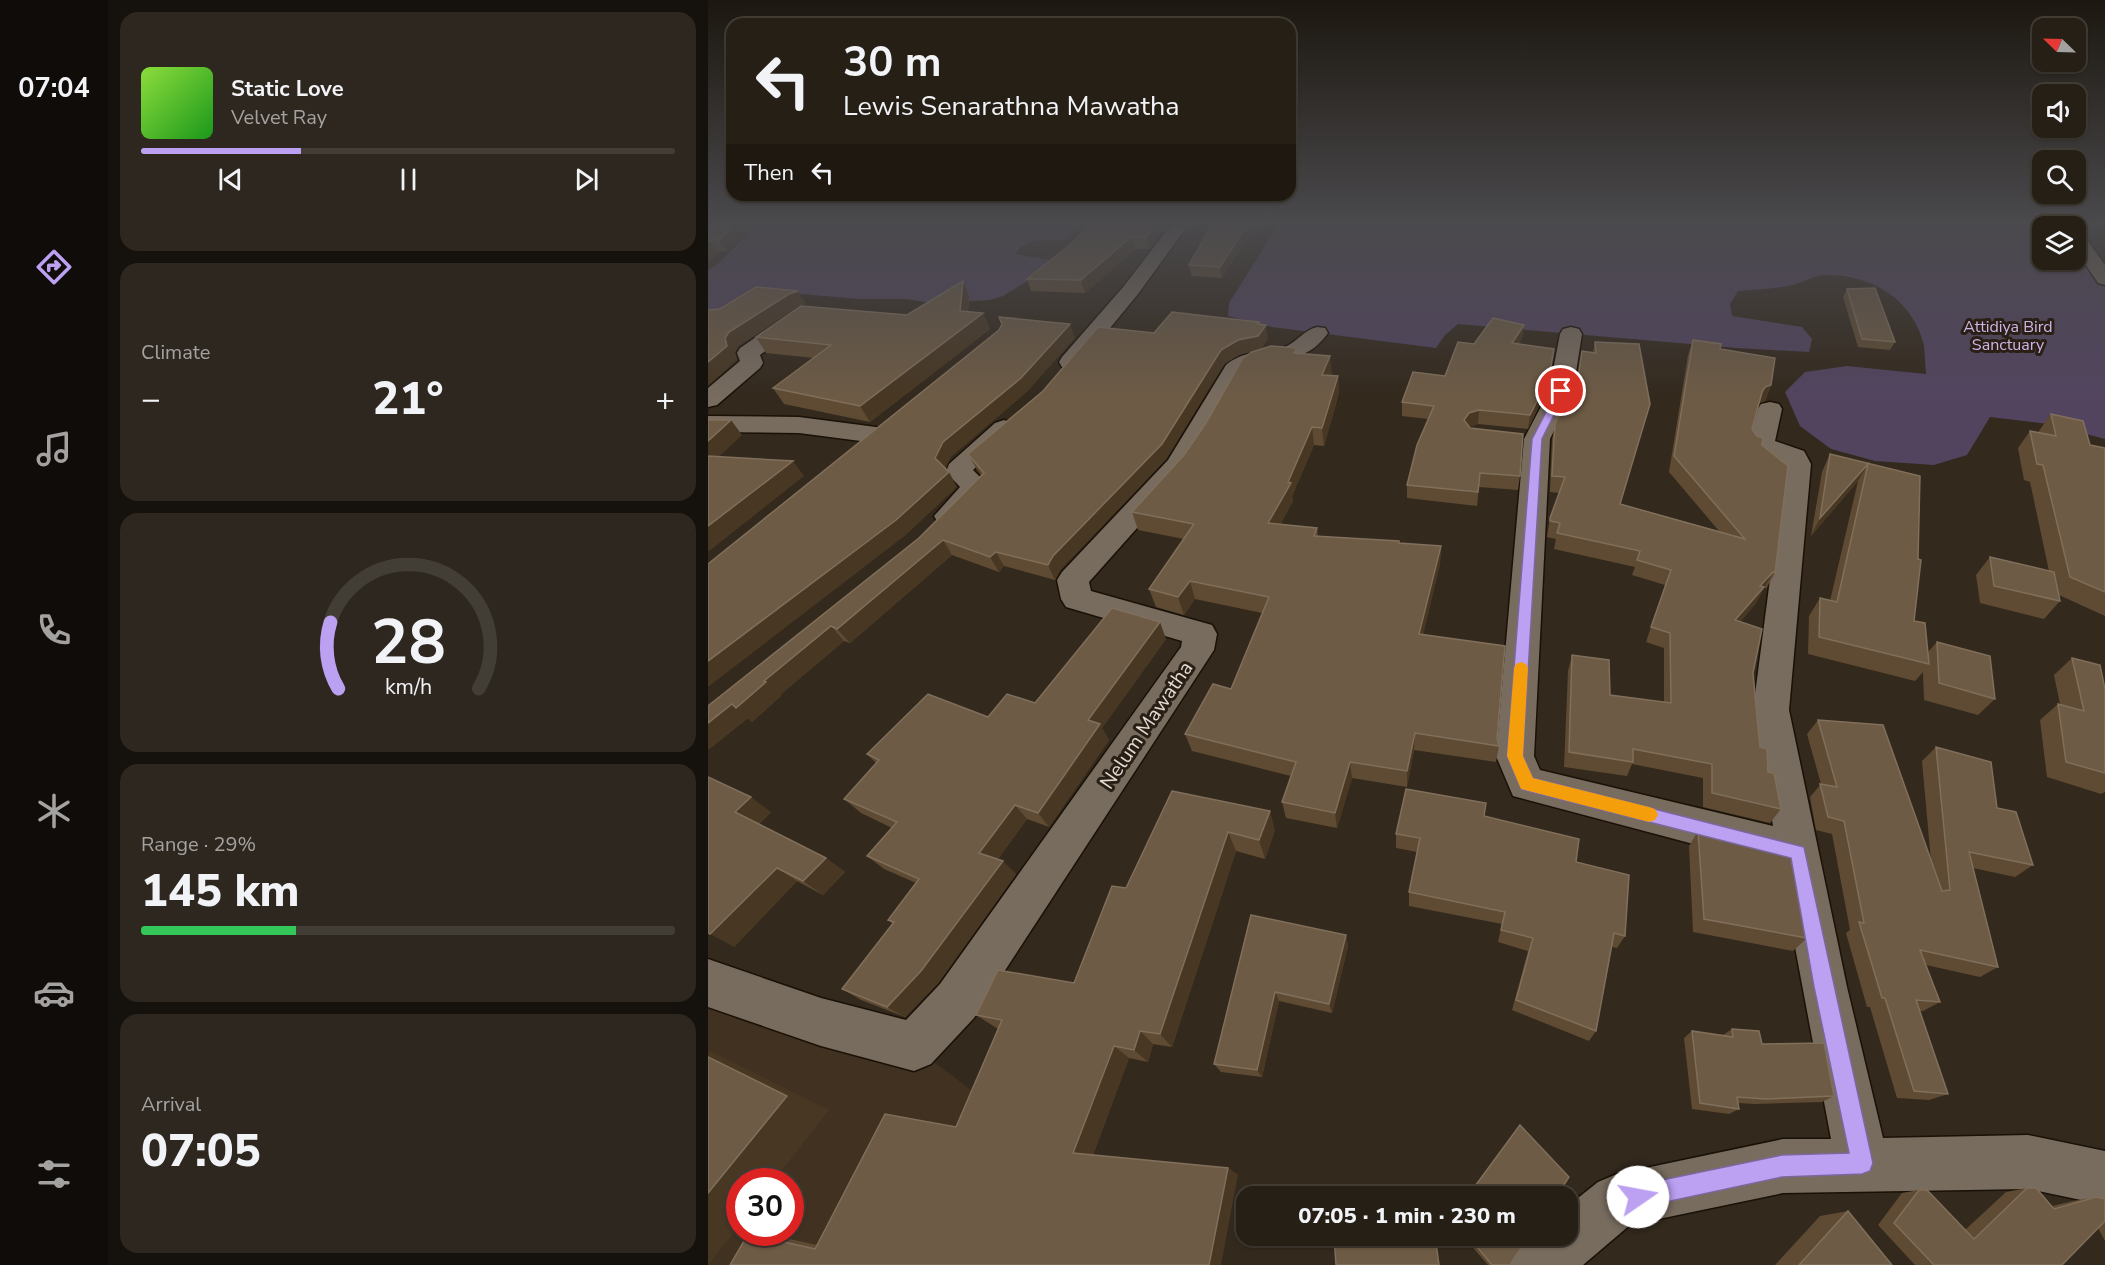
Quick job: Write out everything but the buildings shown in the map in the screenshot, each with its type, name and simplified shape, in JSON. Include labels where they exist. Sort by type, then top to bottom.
[{"type":"street","points":[[1051,384],[1139,280]]},
{"type":"street","points":[[708,400],[752,363],[748,353],[806,313]]},
{"type":"street","name":"Nelum Mawatha","points":[[708,982],[719,988],[821,1022],[914,1047],[957,1001],[1197,650],[1200,634],[1077,599],[1073,580],[1178,466],[1196,440],[1234,370],[1245,361],[1290,353],[1307,343],[1317,333]]},
{"type":"street","points":[[1571,334],[1561,391],[1525,438],[1515,756],[1527,784],[1798,852]]},
{"type":"street","points":[[1770,409],[1761,445],[1795,457],[1798,464],[1771,710],[1824,987],[1862,1163]]},
{"type":"street","points":[[933,530],[976,487],[959,472],[962,464],[1021,413]]},
{"type":"street","points":[[708,424],[885,428],[849,457]]},
{"type":"street","points":[[1539,1265],[1617,1201],[1782,1166],[2028,1162],[2105,1178]]},
{"type":"shaded area","points":[[708,982],[914,1047],[974,1092],[1008,1265],[708,1265]]},
{"type":"green space","points":[[708,280],[1029,280],[1003,296],[990,300],[930,303],[907,299],[860,299],[765,291],[708,319]]},
{"type":"green space","points":[[1244,280],[1807,280],[1770,289],[1738,291],[1730,304],[1732,316],[1802,327],[1812,339],[1809,352],[1458,324],[1445,335],[1436,348],[1272,327],[1228,316],[1229,303]]},
{"type":"green space","name":"Attidiya Bird Sanctuary","points":[[1860,280],[2105,280],[2105,439],[2048,424],[1990,417],[1967,455],[1934,465],[1875,461],[1831,449],[1800,426],[1785,392],[1805,372],[1847,366],[1926,374],[1924,346],[1919,329],[1900,302],[1887,292]]},
{"type":"slow traffic","points":[[1521,668],[1515,756],[1527,784],[1649,815]]},
{"type":"route","points":[[1561,391],[1537,439],[1515,756],[1527,784],[1798,852],[1862,1163],[1782,1166],[1638,1197]]}]
